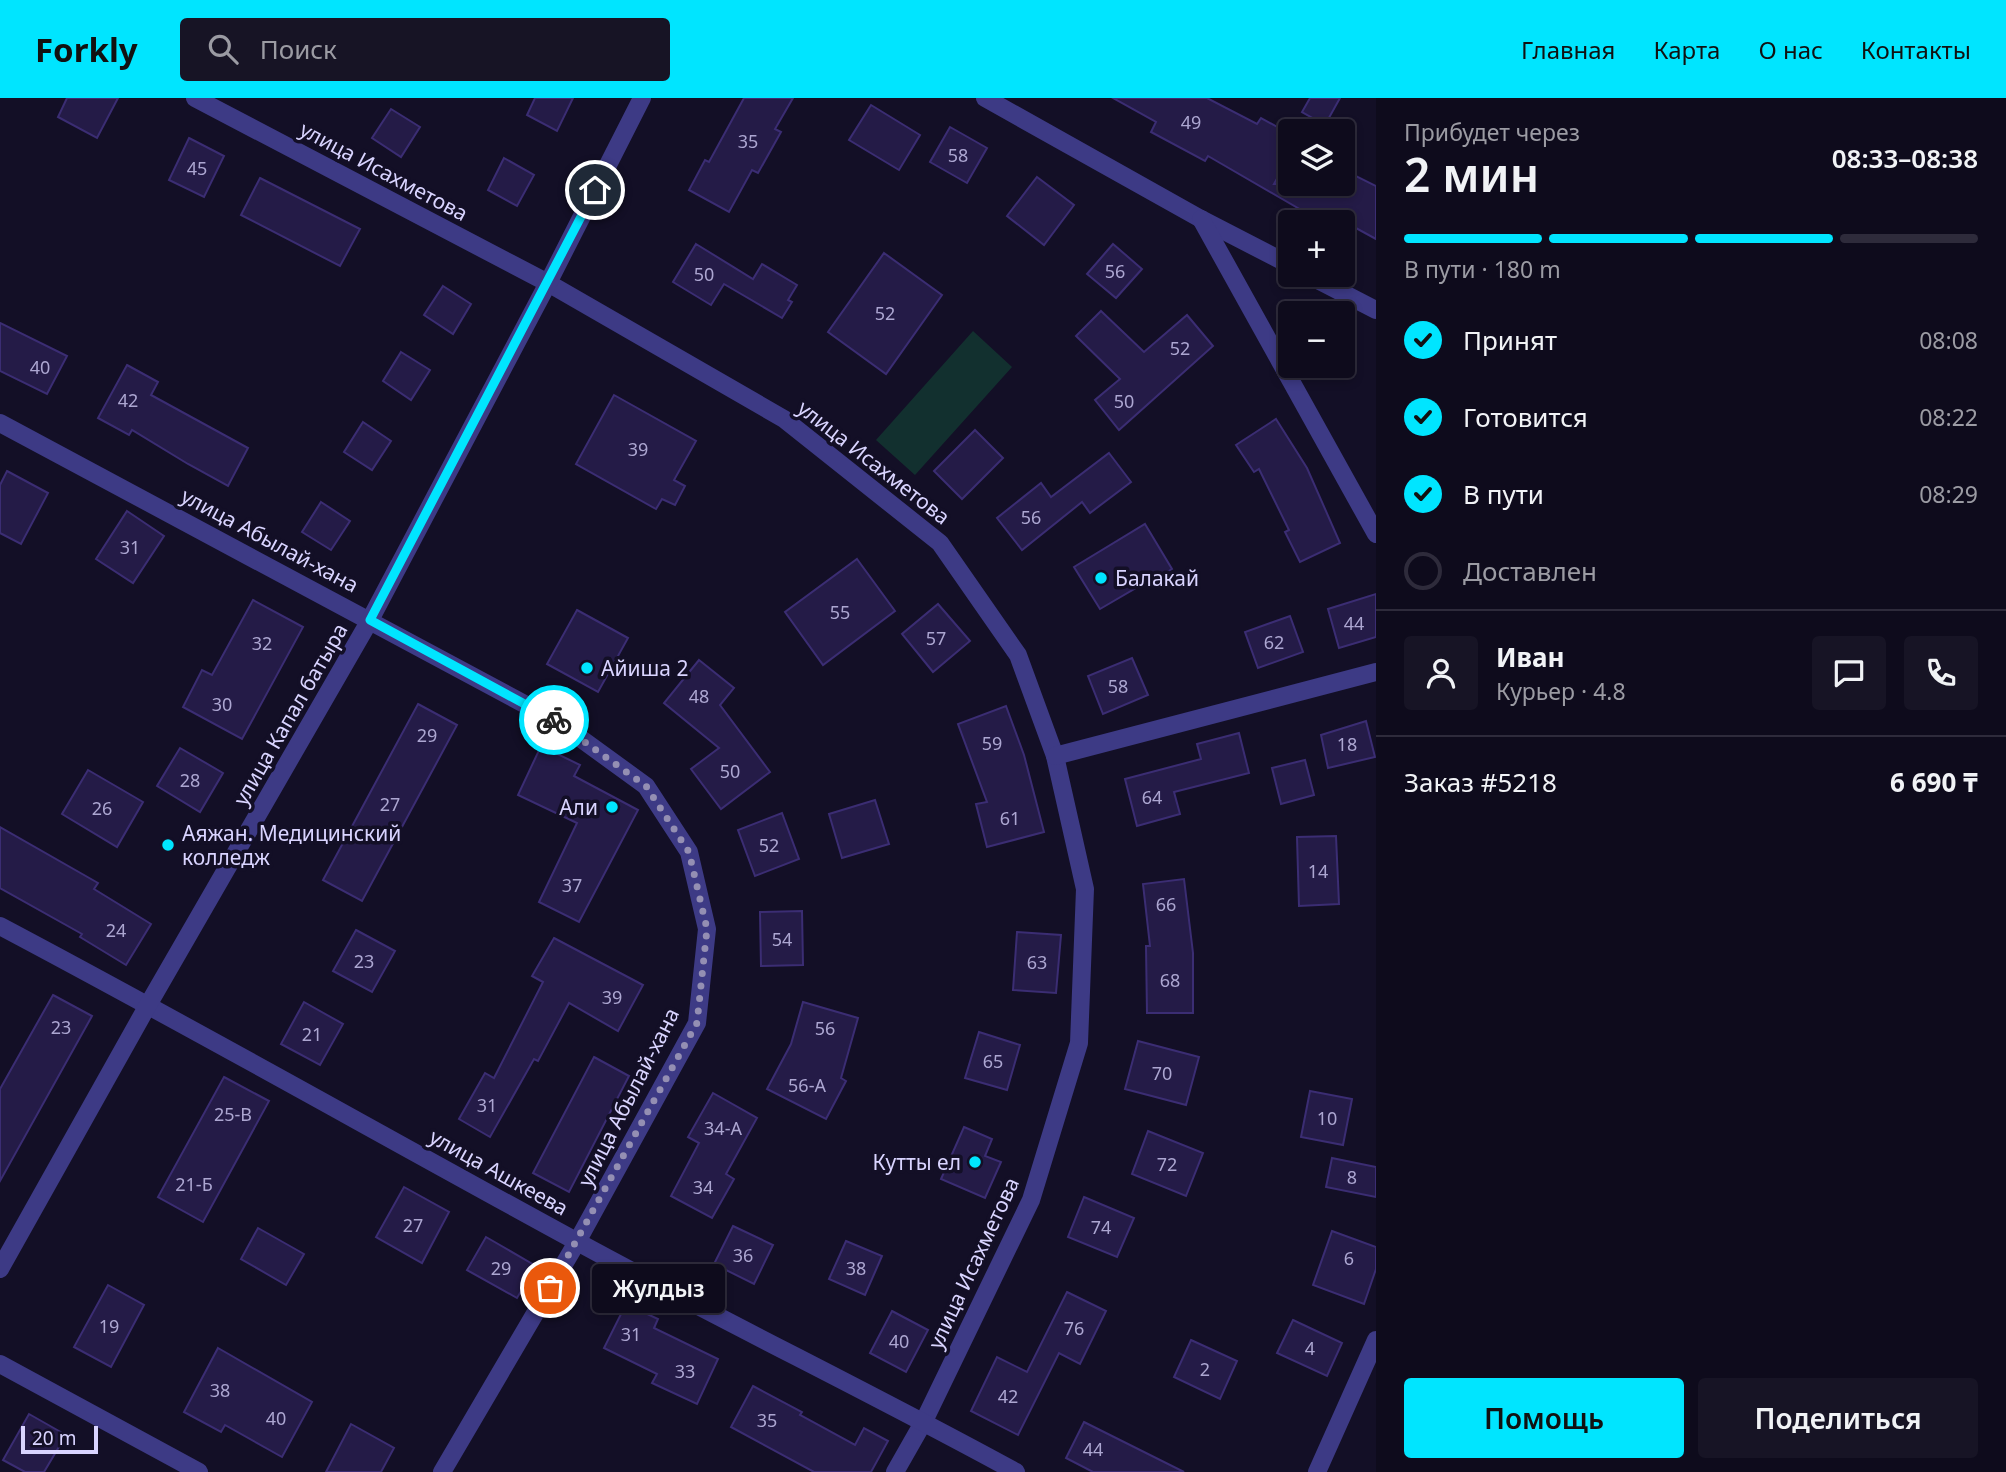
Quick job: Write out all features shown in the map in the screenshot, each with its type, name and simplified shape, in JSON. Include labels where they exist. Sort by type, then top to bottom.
[{"type":"street","name":"улица Исахметова","points":[[195,98],[548,283],[784,419],[940,543],[1018,655],[1055,755],[1085,889],[1079,1043],[1031,1200],[924,1421],[895,1472]]},
{"type":"street","name":"улица Капал батыра","points":[[0,1269],[148,1005],[370,620],[548,283],[642,98]]},
{"type":"street","points":[[985,98],[1201,219],[1278,259]]},
{"type":"street","points":[[1201,219],[1376,534]]},
{"type":"street","points":[[1331,287],[1376,310]]},
{"type":"street","name":"улица Абылай-хана","points":[[0,423],[558,722],[646,786],[689,852],[707,929],[697,1023],[577,1242],[442,1472]]},
{"type":"street","points":[[1055,755],[1376,671]]},
{"type":"street","name":"улица Ашкеева","points":[[0,926],[577,1242],[924,1421],[1016,1472]]},
{"type":"street","points":[[1317,1472],[1376,1340]]},
{"type":"street","points":[[0,1364],[200,1472]]},
{"type":"green space","points":[[973,331],[1012,367],[915,475],[876,440]]},
{"type":"building","points":[[67,98],[118,98],[97,138],[58,117]]},
{"type":"building","points":[[535,98],[573,98],[557,131],[527,115]]},
{"type":"building","points":[[744,98],[793,98],[775,129],[781,132],[758,173],[752,170],[729,212],[689,190],[705,160],[709,162]]},
{"type":"building","points":[[1113,98],[1207,98],[1257,124],[1261,118],[1278,127],[1278,177],[1274,184],[1278,184],[1278,196],[1355,196],[1355,176],[1376,186],[1376,239],[1355,227],[1355,210],[1301,210],[1208,156],[1205,161],[1151,132],[1156,122]]},
{"type":"building","points":[[1310,98],[1340,98],[1328,119],[1314,119],[1302,112]]},
{"type":"building","points":[[871,105],[920,135],[899,170],[849,140]]},
{"type":"building","points":[[391,109],[420,127],[401,157],[372,138]]},
{"type":"building","points":[[950,127],[987,148],[967,183],[930,162]]},
{"type":"building","points":[[189,138],[224,156],[204,197],[169,180]]},
{"type":"building","points":[[504,158],[534,175],[517,206],[488,190]]},
{"type":"building","points":[[1037,177],[1074,205],[1044,245],[1007,216]]},
{"type":"building","points":[[260,178],[360,229],[340,266],[241,215]]},
{"type":"building","points":[[696,244],[753,279],[762,264],[797,285],[788,300],[792,302],[782,318],[724,284],[711,305],[673,282]]},
{"type":"building","points":[[1113,244],[1142,269],[1116,298],[1087,274]]},
{"type":"building","points":[[884,253],[942,295],[886,374],[828,332]]},
{"type":"building","points":[[443,286],[471,304],[453,334],[424,315]]},
{"type":"building","points":[[1101,311],[1144,352],[1187,315],[1213,346],[1119,430],[1095,400],[1120,379],[1076,336]]},
{"type":"building","points":[[0,323],[67,356],[47,394],[0,371]]},
{"type":"building","points":[[401,352],[430,370],[411,400],[383,381]]},
{"type":"building","points":[[127,365],[158,382],[151,395],[248,448],[228,486],[132,430],[129,435],[98,418]]},
{"type":"building","points":[[614,395],[696,441],[674,480],[685,486],[675,505],[662,499],[656,509],[576,464]]},
{"type":"building","points":[[1276,419],[1307,468],[1340,543],[1300,562],[1285,532],[1289,530],[1259,469],[1254,472],[1236,445]]},
{"type":"building","points":[[363,422],[391,441],[372,470],[344,452]]},
{"type":"building","points":[[975,430],[1003,458],[962,499],[934,471]]},
{"type":"building","points":[[1109,453],[1131,482],[1090,513],[1082,502],[1022,550],[997,518],[1041,483],[1051,497]]},
{"type":"building","points":[[7,471],[48,493],[21,544],[0,533],[0,485]]},
{"type":"building","points":[[321,502],[350,521],[331,550],[302,532]]},
{"type":"building","points":[[127,511],[164,536],[133,583],[96,559]]},
{"type":"building","points":[[1145,524],[1172,569],[1100,609],[1074,567]]},
{"type":"building","points":[[857,559],[895,611],[823,665],[785,612]]},
{"type":"building","points":[[1376,594],[1376,637],[1339,648],[1328,609]]},
{"type":"building","points":[[253,600],[303,627],[242,739],[183,707],[202,670],[212,675]]},
{"type":"building","points":[[938,604],[970,641],[933,672],[902,634]]},
{"type":"building","points":[[577,610],[628,638],[598,692],[547,664]]},
{"type":"building","points":[[1290,616],[1303,652],[1258,668],[1245,632]]},
{"type":"building","points":[[1132,658],[1148,695],[1103,714],[1088,676]]},
{"type":"building","points":[[699,660],[734,688],[720,705],[770,772],[721,809],[691,769],[719,748],[664,703]]},
{"type":"building","points":[[418,704],[457,725],[362,901],[323,880]]},
{"type":"building","points":[[1006,706],[1024,755],[1044,832],[987,847],[976,804],[987,802],[958,724]]},
{"type":"building","points":[[1366,721],[1375,757],[1328,768],[1321,735]]},
{"type":"building","points":[[1239,733],[1249,773],[1174,792],[1180,814],[1137,826],[1125,779],[1201,759],[1197,744]]},
{"type":"building","points":[[541,746],[580,765],[574,776],[638,810],[579,922],[539,902],[577,823],[518,795]]},
{"type":"building","points":[[180,748],[223,773],[200,812],[157,786]]},
{"type":"building","points":[[1305,760],[1314,795],[1281,804],[1272,768]]},
{"type":"building","points":[[88,770],[143,802],[117,847],[62,814]]},
{"type":"building","points":[[875,800],[889,844],[842,858],[829,814]]},
{"type":"building","points":[[782,813],[799,859],[755,876],[738,830]]},
{"type":"building","points":[[0,827],[98,883],[94,889],[151,924],[126,965],[80,937],[82,934],[0,888]]},
{"type":"building","points":[[1336,836],[1339,904],[1299,906],[1297,837]]},
{"type":"building","points":[[1184,879],[1193,953],[1193,1013],[1147,1013],[1146,946],[1150,946],[1143,884]]},
{"type":"building","points":[[802,911],[803,965],[761,966],[760,912]]},
{"type":"building","points":[[356,930],[395,951],[372,992],[333,971]]},
{"type":"building","points":[[1017,932],[1061,935],[1056,993],[1013,990]]},
{"type":"building","points":[[554,938],[643,985],[618,1031],[569,1003],[538,1061],[534,1059],[490,1137],[459,1119],[485,1073],[494,1078],[543,982],[532,976]]},
{"type":"building","points":[[53,995],[92,1016],[0,1181],[0,1089]]},
{"type":"building","points":[[304,1002],[343,1024],[320,1065],[281,1044]]},
{"type":"building","points":[[803,1002],[858,1018],[841,1078],[846,1081],[826,1119],[767,1089],[791,1044]]},
{"type":"building","points":[[979,1032],[1020,1045],[1007,1090],[965,1078]]},
{"type":"building","points":[[1138,1041],[1199,1057],[1186,1105],[1125,1089]]},
{"type":"building","points":[[594,1057],[629,1076],[569,1192],[533,1173]]},
{"type":"building","points":[[224,1077],[269,1101],[203,1222],[158,1197]]},
{"type":"building","points":[[1310,1091],[1352,1099],[1343,1145],[1301,1137]]},
{"type":"building","points":[[713,1093],[757,1118],[726,1174],[734,1179],[712,1218],[671,1196],[699,1143],[688,1137]]},
{"type":"building","name":"Кутты ел","points":[[964,1127],[992,1139],[985,1156],[1001,1162],[985,1198],[941,1179]]},
{"type":"building","points":[[1148,1131],[1203,1153],[1186,1196],[1132,1174]]},
{"type":"building","points":[[1332,1158],[1376,1167],[1376,1197],[1326,1187]]},
{"type":"building","points":[[404,1187],[449,1212],[422,1263],[376,1237]]},
{"type":"building","points":[[1084,1197],[1134,1218],[1117,1257],[1068,1237]]},
{"type":"building","points":[[733,1226],[773,1245],[754,1284],[714,1264]]},
{"type":"building","points":[[258,1228],[304,1254],[286,1285],[241,1259]]},
{"type":"building","points":[[1332,1231],[1376,1247],[1376,1269],[1364,1304],[1313,1285]]},
{"type":"building","points":[[486,1237],[536,1266],[517,1298],[467,1270]]},
{"type":"building","points":[[846,1241],[882,1256],[865,1295],[829,1279]]},
{"type":"building","points":[[108,1285],[144,1305],[111,1367],[74,1347]]},
{"type":"building","points":[[1067,1292],[1106,1311],[1080,1364],[1059,1353],[1018,1435],[971,1411],[997,1357],[1027,1372]]},
{"type":"building","points":[[626,1304],[658,1319],[654,1328],[718,1359],[697,1404],[652,1383],[657,1374],[604,1348]]},
{"type":"building","points":[[892,1311],[928,1330],[906,1372],[870,1353]]},
{"type":"building","points":[[1293,1320],[1342,1343],[1327,1376],[1277,1353]]},
{"type":"building","points":[[1191,1340],[1237,1361],[1220,1399],[1174,1377]]},
{"type":"building","points":[[218,1348],[312,1402],[282,1457],[225,1425],[221,1432],[184,1412]]},
{"type":"building","points":[[753,1386],[855,1445],[864,1428],[888,1441],[871,1472],[814,1472],[731,1427]]},
{"type":"building","points":[[29,1414],[66,1435],[44,1472],[25,1472],[3,1460]]},
{"type":"building","points":[[1084,1422],[1184,1472],[1093,1472],[1066,1458]]},
{"type":"building","points":[[351,1424],[394,1448],[381,1472],[326,1472]]},
{"type":"way so far","points":[[550,1288],[697,1023],[707,929],[689,852],[646,786],[554,720]]},
{"type":"place","name":"Балакай","points":[[1101,578]]},
{"type":"place","name":"Айиша 2","points":[[587,668]]},
{"type":"place","name":"Али","points":[[612,807]]},
{"type":"place","name":"Аяжан. Медицинский колледж","points":[[168,845]]},
{"type":"place","name":"Кутты ел","points":[[975,1162]]},
{"type":"place","name":"Жулдыз","points":[[550,1288]]},
{"type":"route","points":[[554,720],[370,620],[595,190]]}]
